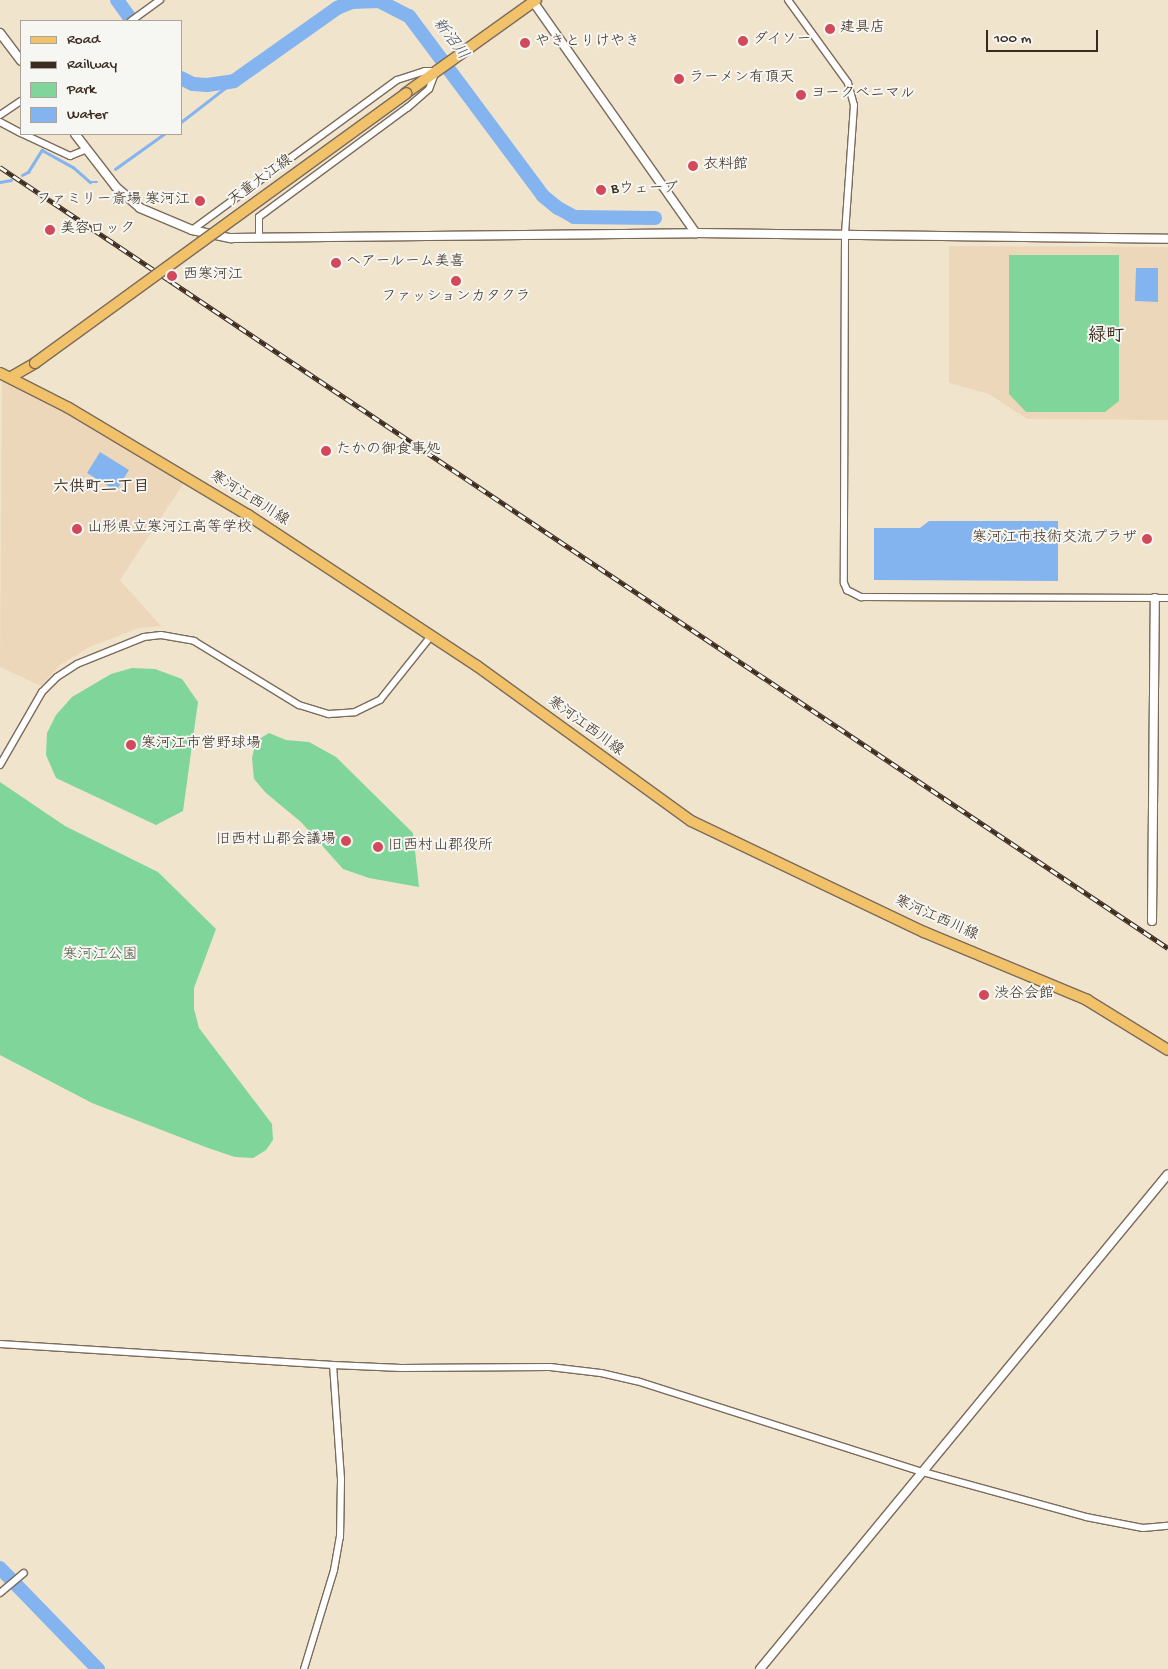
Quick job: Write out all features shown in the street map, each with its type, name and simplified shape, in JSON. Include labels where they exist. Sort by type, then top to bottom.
[{"type":"main road","name":"天童大江線","points":[[11,378],[35,363],[534,1]]},
{"type":"main road","points":[[0,373],[11,378]]},
{"type":"main road","name":"寒河江西川線","points":[[11,378],[69,408],[187,478],[431,636],[691,821],[924,932],[1087,1000],[1168,1050]]},
{"type":"street","points":[[134,19],[160,0]]},
{"type":"street","points":[[788,0],[851,91],[854,120],[845,235],[844,583],[847,590],[860,597],[1168,598]]},
{"type":"street","points":[[534,1],[696,233]]},
{"type":"street","points":[[0,32],[20,60]]},
{"type":"street","points":[[259,238],[259,216],[408,108],[429,89],[439,69]]},
{"type":"street","points":[[192,230],[397,80],[425,70],[439,69]]},
{"type":"street","points":[[0,115],[20,102]]},
{"type":"street","points":[[0,122],[20,132]]},
{"type":"street","points":[[26,135],[70,156],[87,149]]},
{"type":"street","points":[[77,135],[116,187],[140,208],[192,230],[231,238],[696,233],[956,238],[1168,239]]},
{"type":"street","points":[[1152,921],[1155,598]]},
{"type":"street","points":[[0,765],[42,692],[57,677],[85,660],[144,638],[162,635],[194,641],[299,705],[336,714],[355,712],[380,700],[431,636]]},
{"type":"street","points":[[760,1669],[1168,1174]]},
{"type":"street","points":[[0,1344],[333,1365],[401,1368],[550,1366],[602,1373],[637,1381],[923,1472],[1115,1524],[1144,1528],[1168,1526]]},
{"type":"street","points":[[304,1669],[334,1570],[340,1537],[341,1479],[333,1365]]},
{"type":"street","points":[[0,1592],[24,1573]]},
{"type":"shaded area","points":[[949,246],[1168,247],[1168,420],[1027,419],[989,394],[949,383]]},
{"type":"shaded area","name":"山形県立寒河江高等学校","points":[[2,374],[187,478],[120,580],[161,626],[139,628],[90,647],[60,665],[41,686],[0,667]]},
{"type":"green space","points":[[1009,255],[1119,255],[1119,401],[1105,412],[1026,412],[1009,394]]},
{"type":"green space","points":[[132,668],[155,669],[182,679],[198,702],[183,811],[156,825],[56,778],[46,755],[47,733],[56,715],[72,697],[111,674]]},
{"type":"green space","points":[[269,733],[286,740],[309,742],[336,757],[413,833],[419,887],[369,878],[343,869],[301,822],[266,793],[254,779],[252,758],[256,741]]},
{"type":"green space","name":"寒河江公園","points":[[0,782],[65,826],[158,872],[216,929],[194,988],[194,1009],[199,1028],[272,1124],[273,1140],[266,1150],[253,1158],[235,1157],[208,1148],[92,1103],[0,1055]]},
{"type":"water","points":[[1136,268],[1158,268],[1158,302],[1135,301]]},
{"type":"water","points":[[100,452],[129,470],[116,491],[87,473]]},
{"type":"water","points":[[929,521],[1058,521],[1058,581],[874,580],[874,528],[920,528]]},
{"type":"waterway","name":"新沼川","points":[[117,0],[131,20]]},
{"type":"waterway","name":"新沼川","points":[[182,78],[193,84],[207,85],[234,81],[337,8],[352,2],[379,1],[409,16],[543,196],[558,208],[574,217],[655,218]]},
{"type":"waterway","points":[[182,121],[234,81]]},
{"type":"waterway","points":[[115,169],[163,135]]},
{"type":"waterway","points":[[22,175],[28,172],[42,150],[73,167],[90,182],[97,182]]},
{"type":"waterway","points":[[0,182],[11,180]]},
{"type":"waterway","points":[[0,1568],[98,1669]]},
{"type":"railway","points":[[0,167],[1168,948]]},
{"type":"place","name":"建具店","points":[[830,29]]},
{"type":"place","name":"ダイソー","points":[[743,41]]},
{"type":"place","name":"やきとりけやき","points":[[525,43]]},
{"type":"place","name":"ラーメン有頂天","points":[[679,79]]},
{"type":"place","name":"ヨークベニマル","points":[[801,95]]},
{"type":"place","name":"衣料館","points":[[693,166]]},
{"type":"place","name":"Bウェーブ","points":[[601,190]]},
{"type":"place","name":"ファミリー斎場 寒河江","points":[[200,201]]},
{"type":"place","name":"美容ロック","points":[[50,230]]},
{"type":"place","name":"ヘアールーム美喜","points":[[336,263]]},
{"type":"place","name":"西寒河江","points":[[172,276]]},
{"type":"place","name":"ファッションカタクラ","points":[[456,281]]},
{"type":"place","name":"たかの御食事処","points":[[326,451]]},
{"type":"place","name":"山形県立寒河江高等学校","points":[[77,529]]},
{"type":"place","name":"寒河江市技術交流プラザ","points":[[1147,539]]},
{"type":"place","name":"寒河江市営野球場","points":[[131,745]]},
{"type":"place","name":"旧西村山郡会議場","points":[[346,841]]},
{"type":"place","name":"旧西村山郡役所","points":[[378,847]]},
{"type":"place","name":"渋谷会館","points":[[984,995]]},
{"type":"district","name":"緑町","points":[[1106,337]]},
{"type":"district","name":"六供町二丁目","points":[[101,489]]}]
